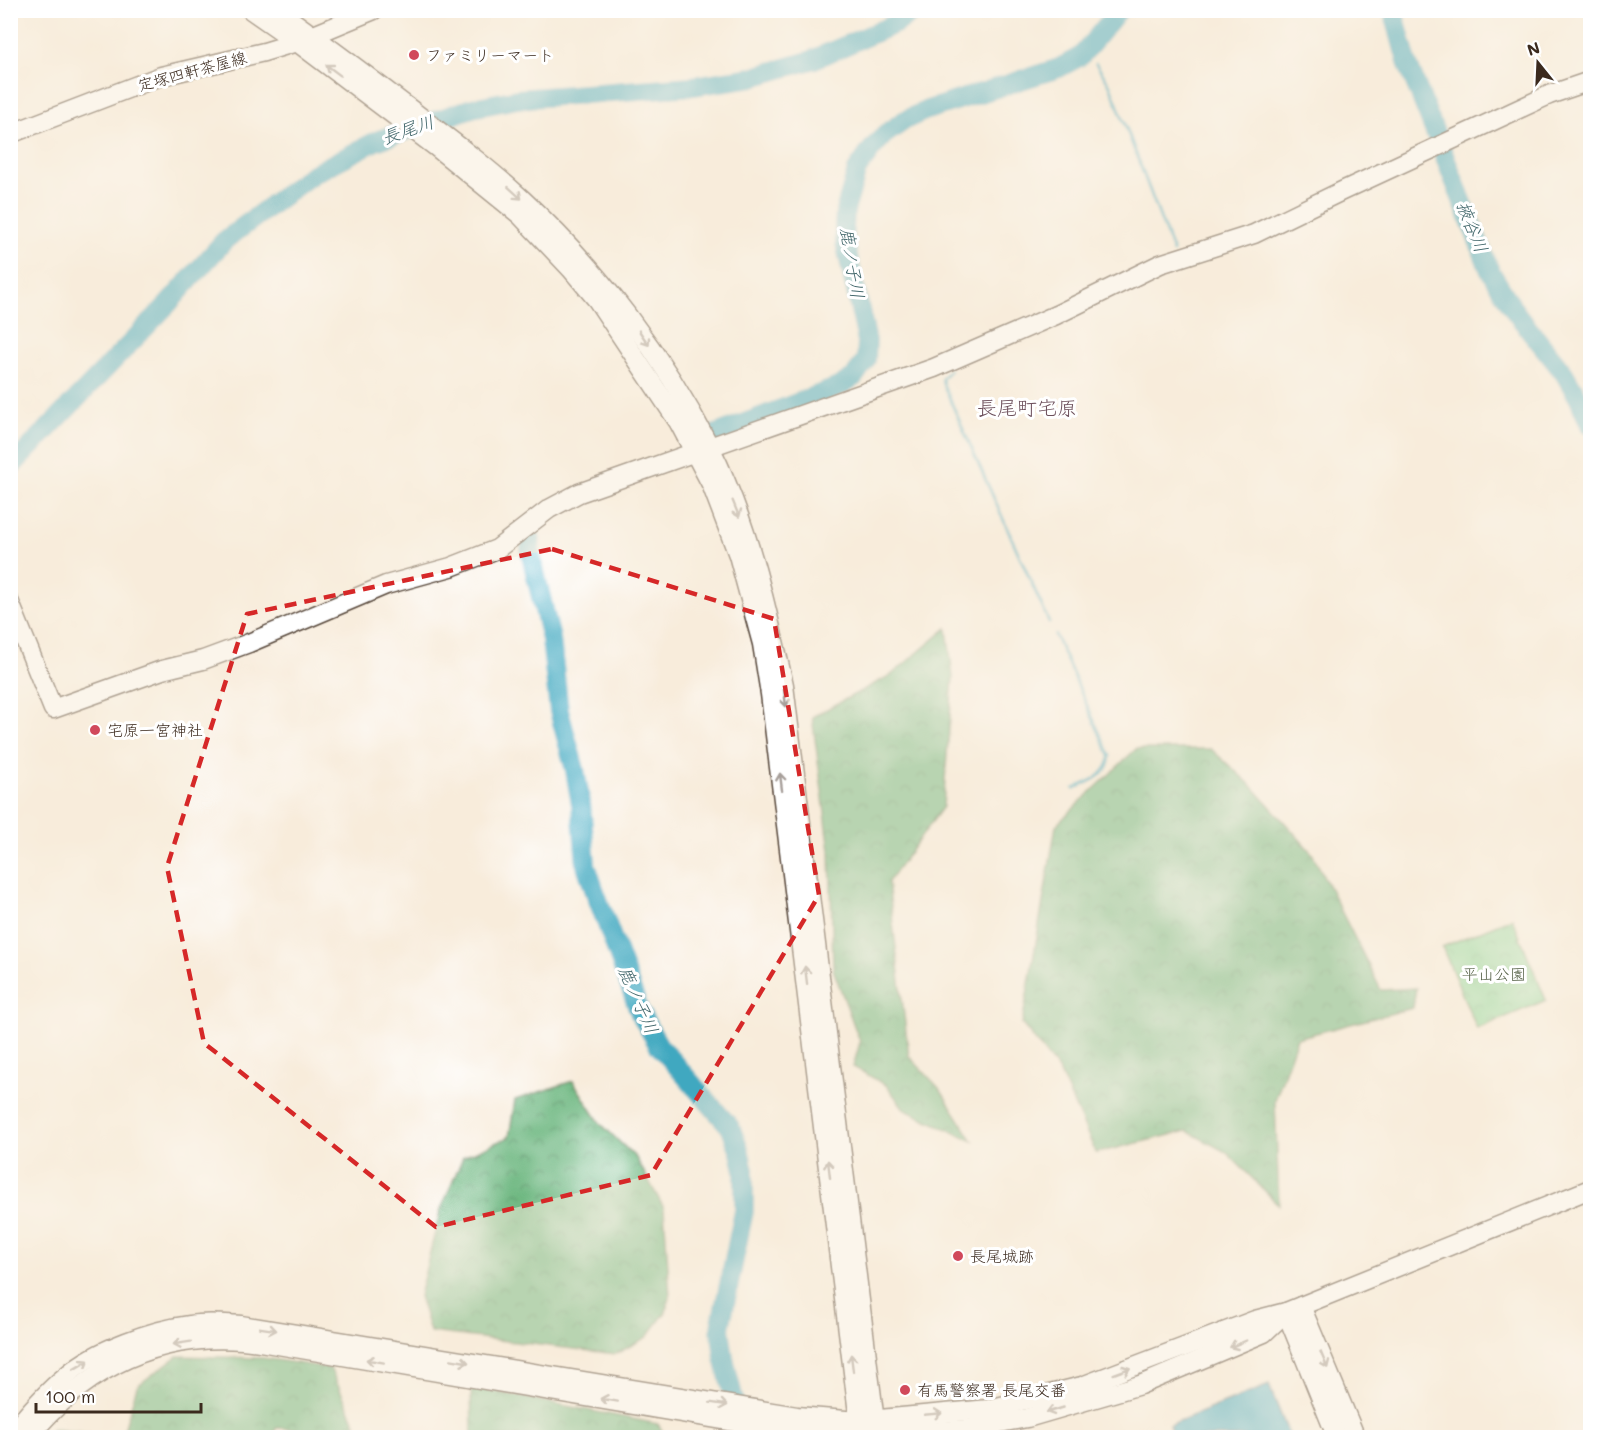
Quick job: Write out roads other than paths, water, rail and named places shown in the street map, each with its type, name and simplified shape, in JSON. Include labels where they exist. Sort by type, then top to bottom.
[{"type":"street","points":[[250,10],[305,39]]},
{"type":"street","points":[[277,10],[305,39],[462,158],[520,215],[589,290],[703,450],[738,555],[762,644],[868,1431]]},
{"type":"street","name":"定塚四軒茶屋線","points":[[10,134],[160,76],[237,60],[305,39],[374,10]]},
{"type":"street","points":[[10,603],[53,709],[162,670],[203,660],[386,585],[450,567],[497,549],[549,509],[579,493],[934,368],[1039,323],[1176,259],[1254,234],[1549,95],[1590,81]]},
{"type":"street","points":[[28,1437],[49,1412],[70,1393],[106,1368],[147,1351],[179,1342],[218,1339],[266,1342],[766,1419],[868,1431],[966,1429],[1027,1418],[1140,1385],[1264,1333],[1294,1309],[1590,1189]]},
{"type":"street","points":[[1294,1309],[1337,1437]]},
{"type":"street","points":[[1294,1309],[1356,1437]]},
{"type":"street","points":[[10,1436],[34,1407],[68,1373],[126,1342],[192,1324],[241,1325],[668,1403]]},
{"type":"water","points":[[1269,1385],[1290,1437],[1163,1437],[1172,1434],[1169,1425]]},
{"type":"waterway","name":"長尾川","points":[[10,468],[168,304],[224,241],[311,175],[376,141],[472,108],[517,99],[693,86],[753,77],[812,60],[897,23],[916,10]]},
{"type":"waterway","name":"鹿ノ子川","points":[[716,434],[838,387],[854,377],[866,360],[867,341],[845,242],[845,211],[857,170],[884,135],[905,120],[927,110],[1059,68],[1081,56],[1119,10]]},
{"type":"waterway","name":"掖谷川","points":[[1393,10],[1407,62],[1490,271],[1516,313],[1564,373],[1590,425]]},
{"type":"waterway","points":[[1096,64],[1110,85],[1173,252]]},
{"type":"waterway","points":[[1158,275],[1180,267],[1178,264]]},
{"type":"waterway","points":[[950,370],[942,378],[943,384],[1049,622]]},
{"type":"waterway","name":"鹿ノ子川","points":[[531,539],[530,551],[551,639],[559,711],[575,770],[581,804],[586,865],[594,889],[640,1013],[659,1046],[730,1127],[744,1170],[744,1211],[720,1328],[724,1358],[743,1438]]},
{"type":"waterway","points":[[1055,635],[1110,756],[1109,763],[1102,773],[1074,789]]},
{"type":"place","name":"ファミリーマート","points":[[414,55]]},
{"type":"place","name":"宅原一宮神社","points":[[95,730]]},
{"type":"place","name":"長尾城跡","points":[[958,1256]]},
{"type":"place","name":"有馬警察署 長尾交番","points":[[905,1390]]},
{"type":"district","name":"長尾町宅原","points":[[1027,408]]},
{"type":"park label","name":"平山公園","points":[[1494,974]]}]
